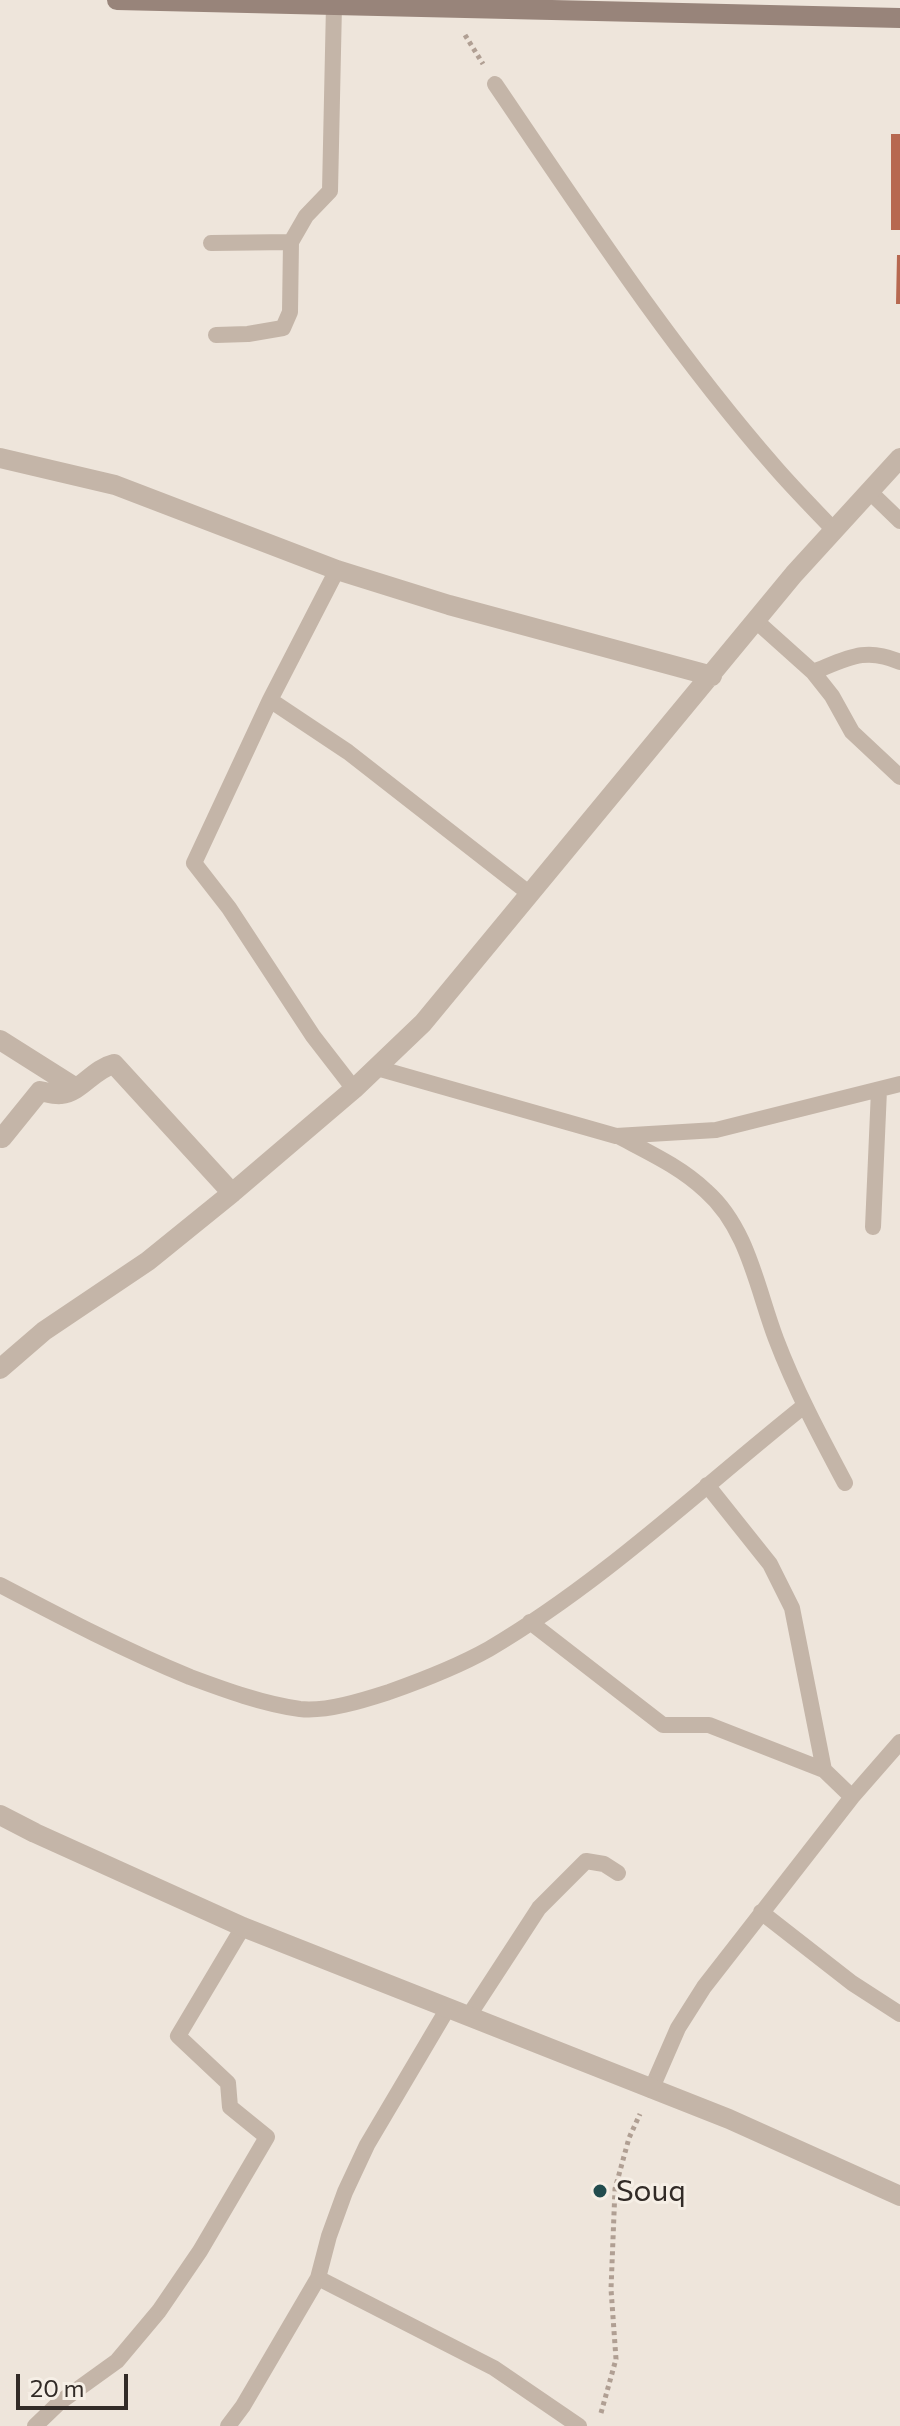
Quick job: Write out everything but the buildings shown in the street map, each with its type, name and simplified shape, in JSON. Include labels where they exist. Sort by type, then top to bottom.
[{"type":"street","points":[[117,0],[900,18]]},
{"type":"street","points":[[0,458],[115,485],[337,570],[449,605],[712,676]]},
{"type":"street","points":[[0,1369],[44,1331],[148,1261],[232,1193],[354,1089],[423,1023],[712,676],[755,620],[833,529],[900,458]]},
{"type":"street","points":[[0,1040],[76,1088]]},
{"type":"street","points":[[2,1138],[40,1091],[61,1094],[76,1088],[102,1067],[114,1064],[232,1193]]},
{"type":"street","points":[[0,1348],[44,1331]]},
{"type":"street","points":[[0,1815],[243,1927],[729,2119],[900,2196]]},
{"type":"lane","points":[[216,335],[283,328],[290,312],[291,242],[306,216],[330,191],[334,5]]},
{"type":"lane","points":[[495,84],[613,257],[715,394],[775,467],[833,529]]},
{"type":"lane","points":[[211,243],[291,242]]},
{"type":"lane","points":[[869,491],[900,521]]},
{"type":"lane","points":[[337,570],[270,700],[194,863],[229,908],[313,1036],[354,1089]]},
{"type":"lane","points":[[755,620],[813,672],[832,696],[852,732],[900,777]]},
{"type":"lane","points":[[813,672],[862,653],[885,655],[900,662]]},
{"type":"lane","points":[[270,700],[348,752],[530,894]]},
{"type":"lane","points":[[377,1068],[616,1136],[667,1162],[707,1191],[730,1219],[747,1253],[776,1339],[804,1406],[845,1483]]},
{"type":"lane","points":[[616,1136],[716,1130],[900,1084]]},
{"type":"lane","points":[[873,1227],[879,1090]]},
{"type":"lane","points":[[0,1585],[116,1646],[214,1686],[265,1702],[303,1709],[342,1705],[417,1682],[488,1649],[570,1597],[804,1406]]},
{"type":"lane","points":[[707,1485],[770,1564],[792,1608],[824,1770]]},
{"type":"lane","points":[[530,1622],[663,1725],[709,1725],[824,1770],[852,1797]]},
{"type":"lane","points":[[651,2090],[678,2028],[704,1987],[852,1797],[900,1742]]},
{"type":"lane","points":[[468,2017],[539,1908],[586,1861],[604,1864],[618,1873]]},
{"type":"lane","points":[[761,1912],[852,1983],[900,2014]]},
{"type":"lane","points":[[35,2426],[60,2402],[117,2361],[159,2311],[200,2251],[267,2137],[230,2107],[228,2083],[178,2036],[243,1927]]},
{"type":"lane","points":[[228,2426],[243,2406],[318,2278],[345,2192],[367,2145],[448,2008]]},
{"type":"lane","points":[[318,2278],[494,2368],[579,2426]]},
{"type":"path","points":[[447,7],[495,84]]},
{"type":"path","points":[[597,2426],[616,2359],[611,2289],[615,2189],[629,2138],[651,2090]]},
{"type":"place","name":"Souq","points":[[600,2191]]}]
